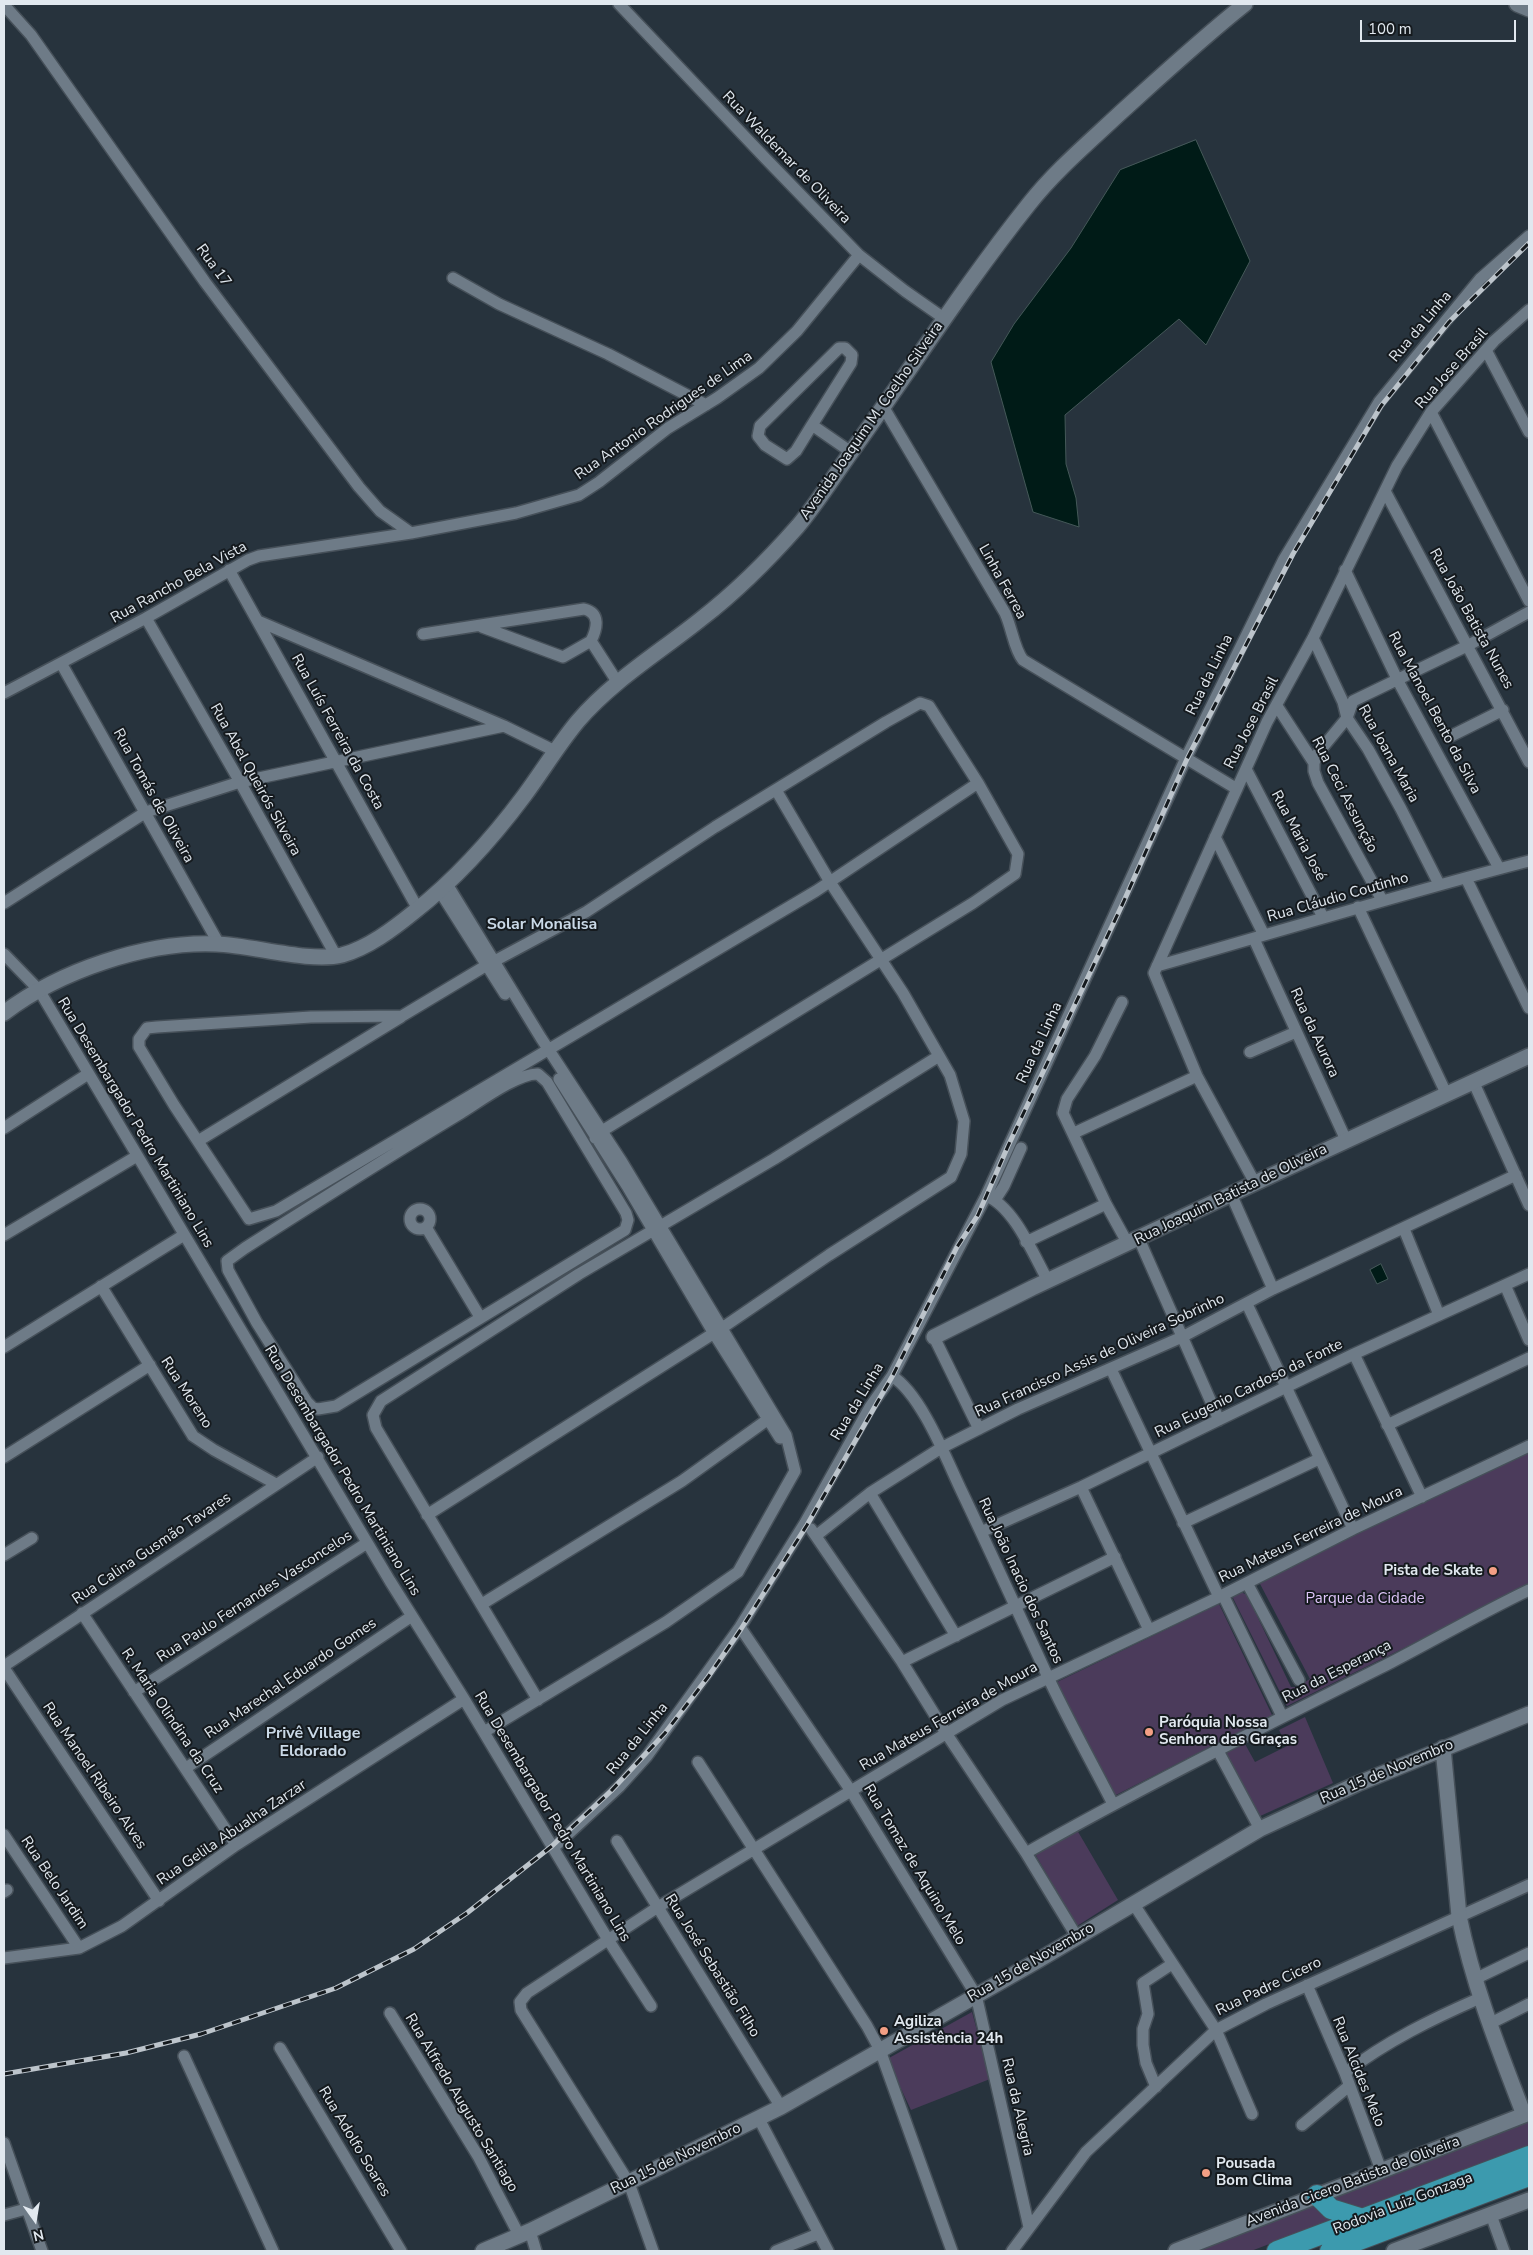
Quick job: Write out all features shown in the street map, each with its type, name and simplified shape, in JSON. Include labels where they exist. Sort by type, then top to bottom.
[{"type":"highway","name":"Rodovia Luiz Gonzaga","points":[[1277,2251],[1529,2156]]},
{"type":"highway","name":"Rodovia Luiz Gonzaga","points":[[1330,2251],[1529,2176]]},
{"type":"highway","points":[[1317,2195],[1331,2209],[1363,2219]]},
{"type":"main road","name":"Avenida Joaquim M. Coelho Silveira","points":[[4,1013],[39,990],[102,964],[147,951],[176,946],[219,944],[317,956],[336,956],[364,946],[393,928],[418,909],[443,887],[497,831],[580,720],[618,684],[706,616],[762,563],[812,509],[884,408],[915,359],[1028,205],[1053,176],[1141,94],[1245,4]]},
{"type":"main road","points":[[1517,4],[1529,9]]},
{"type":"main road","name":"Rua Joaquim Batista de Oliveira","points":[[934,1337],[1231,1194],[1529,1056]]},
{"type":"main road","name":"Rua 15 de Novembro","points":[[483,2251],[629,2183],[759,2119],[1077,1937],[1260,1829],[1356,1784],[1529,1714]]},
{"type":"main road","points":[[1443,1748],[1460,1916],[1480,1998],[1527,2114]]},
{"type":"main road","name":"Avenida Cicero Batista de Oliveira","points":[[1176,2251],[1527,2114]]},
{"type":"main road","points":[[1394,2251],[1529,2200]]},
{"type":"street","name":"Rua Waldemar de Oliveira","points":[[619,4],[766,160],[859,255],[904,291],[945,319]]},
{"type":"street","name":"Rua 17","points":[[4,5],[31,35],[205,282],[359,487],[380,511],[411,533]]},
{"type":"street","name":"Rua da Linha","points":[[552,1848],[635,1770],[708,1674],[740,1627],[805,1523],[870,1407],[892,1376],[991,1198],[1186,758],[1284,560],[1378,402],[1480,279],[1529,236]]},
{"type":"street","name":"Rua Antonio Rodrigues de Lima","points":[[411,533],[516,513],[579,495],[668,428],[749,376],[778,351],[814,311],[859,255]]},
{"type":"street","points":[[453,278],[499,304],[608,354],[706,405]]},
{"type":"street","name":"Rua Jose Brasil","points":[[1255,1183],[1197,1076],[1154,977],[1157,966],[1246,769],[1313,638],[1397,466],[1431,412],[1486,350],[1529,310]]},
{"type":"street","points":[[840,348],[845,348],[852,355],[851,363],[812,425],[789,458],[773,451],[758,436],[760,426],[840,348]]},
{"type":"street","points":[[1486,350],[1529,432]]},
{"type":"street","name":"Linha Ferrea","points":[[884,408],[1005,613],[1018,652],[1023,660],[1237,789]]},
{"type":"street","points":[[1431,412],[1529,601]]},
{"type":"street","points":[[812,425],[851,452]]},
{"type":"street","name":"Rua João Batista Nunes","points":[[1385,491],[1529,762]]},
{"type":"street","name":"Rua Rancho Bela Vista","points":[[4,692],[146,618],[229,570],[259,556],[411,533]]},
{"type":"street","name":"Rua Luís Ferreira da Costa","points":[[229,570],[418,909]]},
{"type":"street","name":"Rua Manoel Bento da Silva","points":[[1346,570],[1398,681],[1499,868]]},
{"type":"street","points":[[423,634],[584,609],[590,610],[594,615],[597,630],[590,641],[563,657],[480,626]]},
{"type":"street","points":[[1314,764],[1318,753],[1347,718],[1353,701],[1398,681],[1529,612]]},
{"type":"street","name":"Rua Abel Queirós Silveira","points":[[146,618],[240,782],[336,956]]},
{"type":"street","points":[[258,620],[504,726],[555,751]]},
{"type":"street","name":"Rua Joana Maria","points":[[1313,638],[1344,702],[1347,718],[1368,749],[1439,884]]},
{"type":"street","points":[[590,641],[618,684]]},
{"type":"street","name":"Rua Tomás de Oliveira","points":[[61,663],[219,944]]},
{"type":"street","points":[[198,1141],[402,1016],[586,912],[776,790],[920,703],[929,706],[978,783],[1018,854],[1015,874],[881,960],[598,1134]]},
{"type":"street","name":"Rua Ceci Assunção","points":[[1277,706],[1314,764],[1314,772],[1318,783],[1382,900]]},
{"type":"street","points":[[1451,736],[1503,710]]},
{"type":"street","points":[[4,903],[146,812],[240,782],[504,726]]},
{"type":"street","name":"Rua Maria José","points":[[1246,769],[1323,917]]},
{"type":"street","points":[[402,1016],[312,1017],[147,1028],[139,1039],[139,1047],[249,1219],[276,1211],[545,1050],[712,955],[830,882],[978,783]]},
{"type":"street","points":[[427,1515],[718,1330],[829,1255],[951,1177],[961,1154],[964,1121],[950,1075],[881,960],[830,882],[776,790]]},
{"type":"street","name":"Rua da Aurora","points":[[1215,836],[1259,937],[1296,1032],[1346,1140]]},
{"type":"street","name":"Rua Cláudio Coutinho","points":[[1157,966],[1382,900],[1529,861]]},
{"type":"street","points":[[1466,878],[1529,1008]]},
{"type":"street","points":[[443,887],[718,1330],[790,1451],[795,1471],[738,1572],[666,1622],[484,1732]]},
{"type":"street","points":[[1358,907],[1446,1093]]},
{"type":"street","name":"Rua Desembargador Pedro Martiniano Lins","points":[[4,954],[39,990],[367,1543],[464,1699],[607,1938],[651,2006]]},
{"type":"street","points":[[1122,1002],[1095,1056],[1064,1107],[1065,1118],[1074,1133],[1106,1204],[1134,1241],[1182,1338],[1219,1420]]},
{"type":"street","points":[[1250,1052],[1296,1032]]},
{"type":"street","points":[[538,1700],[376,1428],[373,1415],[380,1401],[579,1274],[774,1159],[939,1056]]},
{"type":"street","points":[[4,1128],[88,1074]]},
{"type":"street","points":[[538,1074],[547,1082],[620,1202],[628,1217],[627,1225],[625,1230],[612,1239],[480,1316],[336,1406],[322,1410],[313,1408],[307,1402],[257,1323],[227,1268],[226,1262],[229,1258],[410,1144],[526,1076],[538,1074]]},
{"type":"street","points":[[1074,1133],[1197,1076]]},
{"type":"street","points":[[1473,1081],[1529,1204]]},
{"type":"street","points":[[1021,1148],[1004,1186],[991,1198],[1010,1216],[1048,1281]]},
{"type":"street","points":[[4,1235],[137,1156]]},
{"type":"street","name":"Rua Francisco Assis de Oliveira Sobrinho","points":[[817,1535],[870,1493],[941,1448],[1018,1409],[1182,1338],[1273,1289],[1516,1175]]},
{"type":"street","points":[[1231,1194],[1273,1289]]},
{"type":"street","points":[[1026,1242],[1106,1204]]},
{"type":"street","points":[[426,1227],[480,1316]]},
{"type":"street","points":[[1404,1229],[1439,1315]]},
{"type":"street","points":[[4,1347],[184,1235]]},
{"type":"street","name":"Rua Eugenio Cardoso da Fonte","points":[[981,1532],[1081,1487],[1354,1354],[1529,1274]]},
{"type":"street","points":[[1505,1285],[1529,1340]]},
{"type":"street","name":"Rua Moreno","points":[[101,1286],[196,1439],[276,1484]]},
{"type":"street","points":[[1246,1304],[1353,1529]]},
{"type":"street","points":[[242,1334],[257,1323]]},
{"type":"street","points":[[934,1337],[979,1430]]},
{"type":"street","points":[[1354,1354],[1422,1497]]},
{"type":"street","points":[[1387,1425],[1529,1358]]},
{"type":"street","points":[[4,1456],[150,1364]]},
{"type":"street","points":[[1111,1369],[1183,1523],[1282,1716]]},
{"type":"street","name":"Rua João Inacio dos Santos","points":[[892,1376],[909,1394],[928,1422],[1016,1604],[1048,1676],[1113,1804]]},
{"type":"street","points":[[482,1604],[682,1481],[771,1419]]},
{"type":"street","name":"Rua Mateus Ferreira de Moura","points":[[629,2183],[519,2006],[527,1993],[607,1938],[1002,1700],[1048,1676],[1221,1596],[1353,1529],[1529,1446]]},
{"type":"street","name":"Rua Calina Gusmão Tavares","points":[[4,1667],[82,1613],[318,1458]]},
{"type":"street","points":[[1183,1523],[1320,1459]]},
{"type":"street","points":[[1081,1487],[1149,1630]]},
{"type":"street","points":[[870,1493],[956,1636]]},
{"type":"street","points":[[805,1523],[817,1535],[902,1662],[946,1733],[1026,1853],[1077,1937]]},
{"type":"street","points":[[4,1555],[32,1538]]},
{"type":"street","name":"Rua Paulo Fernandes Vasconcelos","points":[[134,1692],[367,1543]]},
{"type":"street","points":[[902,1662],[1016,1604],[1115,1557]]},
{"type":"street","points":[[1247,1583],[1299,1680]]},
{"type":"street","name":"Rua da Esperança","points":[[1026,1853],[1217,1749],[1392,1662],[1529,1590]]},
{"type":"street","name":"R. Maria Olindina da Cruz","points":[[82,1613],[236,1845]]},
{"type":"street","name":"Rua Marechal Eduardo Gomes","points":[[186,1768],[412,1616]]},
{"type":"street","name":"Rua Tomaz de Aquino Melo","points":[[740,1627],[851,1790],[976,1995]]},
{"type":"street","name":"Rua Manoel Ribeiro Alves","points":[[4,1667],[159,1901]]},
{"type":"street","name":"Rua Gelila Abualha Zarzar","points":[[4,1958],[79,1948],[122,1926],[236,1845],[464,1699]]},
{"type":"street","points":[[1217,1749],[1260,1829]]},
{"type":"street","points":[[698,1762],[862,2018],[880,2050],[952,2251]]},
{"type":"street","name":"Rua Belo Jardim","points":[[4,1835],[79,1948]]},
{"type":"street","name":"Rua José Sebastião Filho","points":[[616,1841],[781,2107]]},
{"type":"street","name":"Rua Padre Cicero","points":[[1012,2251],[1086,2152],[1216,2030],[1307,1985],[1529,1885]]},
{"type":"street","points":[[1133,1903],[1216,2030],[1252,2114]]},
{"type":"street","points":[[1475,1979],[1529,1953]]},
{"type":"street","points":[[1156,2087],[1146,2063],[1143,2045],[1143,2029],[1148,2014],[1143,1982],[1172,1964]]},
{"type":"street","name":"Rua Alcides Melo","points":[[1307,1985],[1345,2073],[1381,2170]]},
{"type":"street","name":"Rua da Alegria","points":[[976,1995],[1029,2227]]},
{"type":"street","points":[[1345,2073],[1368,2055],[1408,2031],[1480,1998]]},
{"type":"street","points":[[1489,2024],[1529,2004]]},
{"type":"street","name":"Rua Alfredo Augusto Santiago","points":[[390,2013],[536,2251]]},
{"type":"street","name":"Rua Adolfo Soares","points":[[280,2048],[401,2251]]},
{"type":"street","points":[[184,2056],[273,2251]]},
{"type":"street","points":[[1302,2125],[1349,2086]]},
{"type":"street","points":[[759,2119],[828,2251]]},
{"type":"street","points":[[4,2144],[42,2251]]},
{"type":"street","points":[[629,2183],[653,2251]]},
{"type":"street","points":[[4,2214],[26,2208]]},
{"type":"street","points":[[1491,2215],[1504,2251]]},
{"type":"street","points":[[776,2251],[818,2234]]},
{"type":"green space","name":"Parque da Cidade","points":[[1529,1451],[1529,1586],[1287,1706],[1233,1598],[1235,1593],[1241,1592],[1247,1595],[1291,1687],[1296,1687],[1310,1679],[1259,1582]]},
{"type":"green space","points":[[1219,1604],[1272,1715],[1114,1796],[1057,1682]]},
{"type":"green space","points":[[1305,1717],[1333,1783],[1258,1817],[1224,1754],[1245,1744],[1255,1762],[1287,1746],[1279,1730]]},
{"type":"green space","points":[[1077,1830],[1118,1900],[1077,1926],[1035,1854]]},
{"type":"green space","points":[[972,2012],[990,2079],[911,2110],[888,2061],[889,2058]]},
{"type":"green space","points":[[1529,2122],[1529,2145],[1251,2251],[1197,2251],[1248,2230]]},
{"type":"shaded area","points":[[1196,140],[1250,261],[1206,345],[1179,319],[1065,415],[1066,464],[1076,498],[1079,527],[1033,512],[991,362],[1014,324],[1071,248],[1120,170]]},
{"type":"shaded area","points":[[1381,1264],[1388,1279],[1377,1284],[1370,1270]]},
{"type":"railway","points":[[4,2074],[126,2053],[201,2034],[336,1988],[414,1949],[467,1913],[552,1846],[611,1791],[665,1733],[708,1677],[741,1629],[807,1525],[893,1375],[957,1247],[978,1215],[1008,1146],[1123,903],[1187,759],[1293,554],[1381,406],[1449,322],[1529,243]]},
{"type":"place","name":"Pista de Skate","points":[[1493,1571]]},
{"type":"place","name":"Paróquia Nossa Senhora das Graças","points":[[1149,1732]]},
{"type":"place","name":"Agiliza Assistência 24h","points":[[884,2031]]},
{"type":"place","name":"Pousada Bom Clima","points":[[1206,2173]]},
{"type":"district","name":"Solar Monalisa","points":[[542,925]]},
{"type":"district","name":"Privê Village Eldorado","points":[[313,1743]]}]
